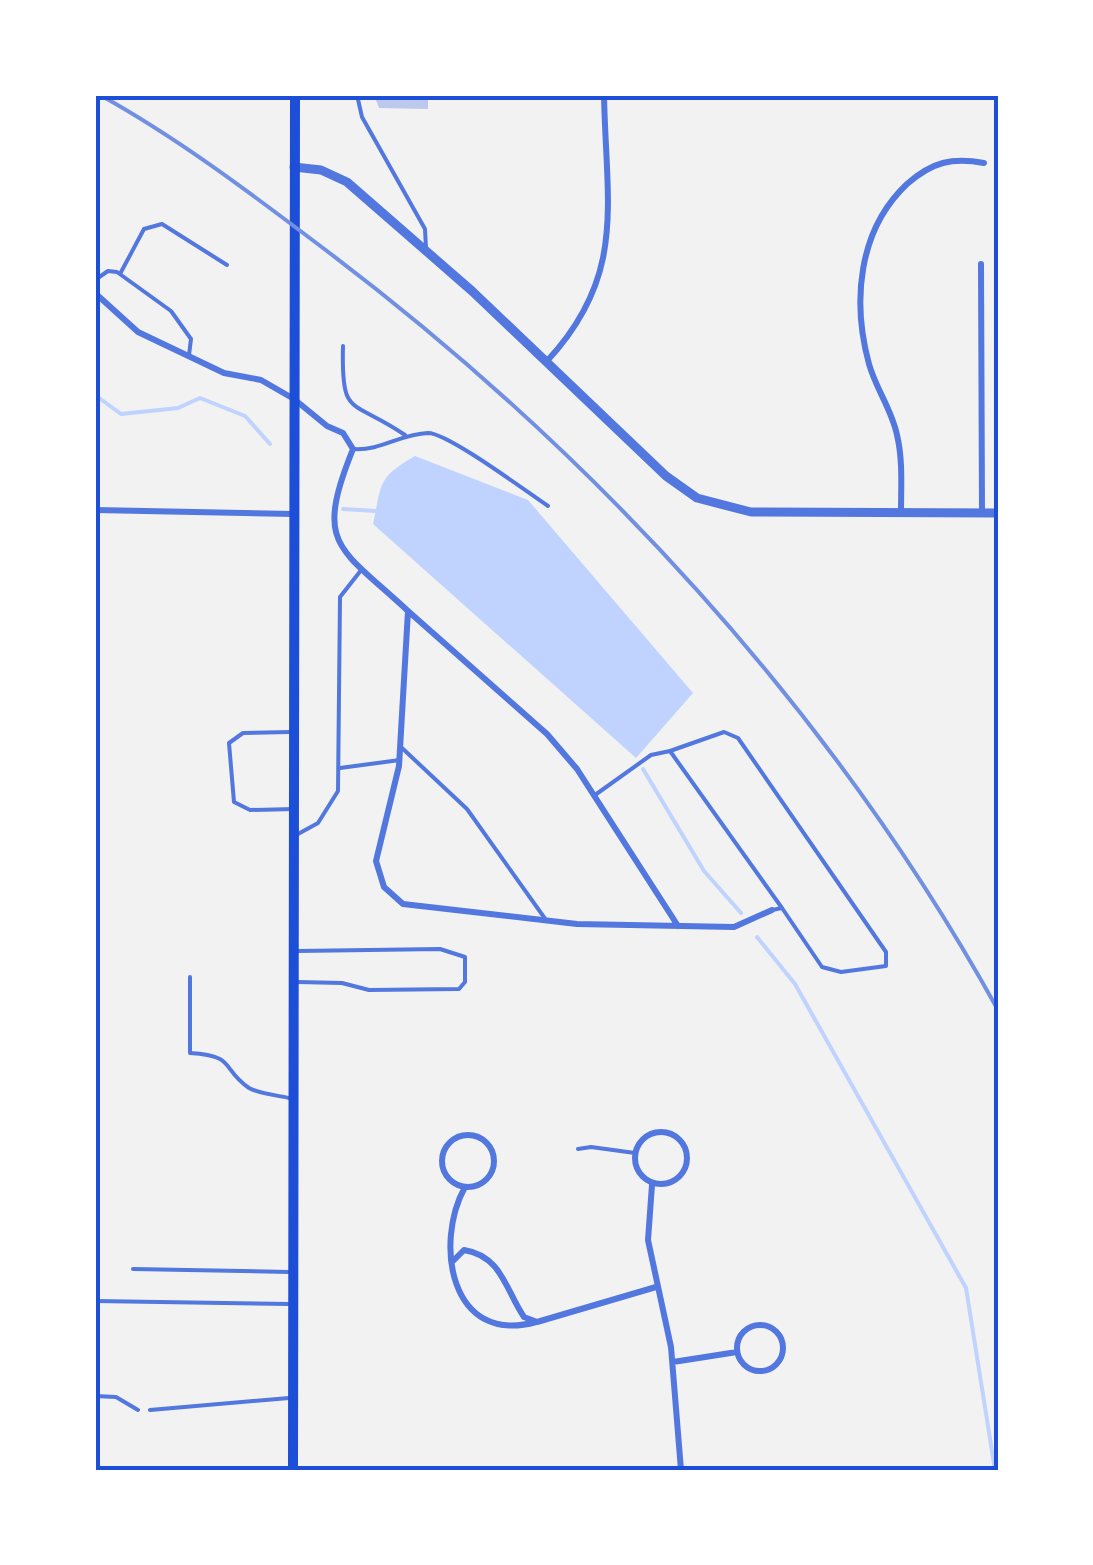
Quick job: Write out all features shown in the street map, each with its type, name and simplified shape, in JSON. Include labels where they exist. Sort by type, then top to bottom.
[{"type":"main road","points":[[293,1470],[295,95]]},
{"type":"street","points":[[547,361],[588,309],[605,258],[604,95]]},
{"type":"street","points":[[901,512],[898,436],[866,348],[860,302],[864,263],[888,206],[916,177],[945,160],[984,163]]},
{"type":"street","points":[[294,167],[320,170],[347,182],[547,361],[666,476],[697,498],[751,512],[998,512]]},
{"type":"street","points":[[980,264],[982,513]]},
{"type":"street","points":[[95,293],[138,332],[224,372],[261,380],[343,433],[354,449],[331,512],[340,544],[362,569],[546,734],[594,795],[678,926]]},
{"type":"street","points":[[95,510],[294,514]]},
{"type":"street","points":[[408,611],[400,760],[376,861],[384,887],[403,904],[546,920],[734,928],[772,910]]},
{"type":"street","points":[[669,1132],[684,1144],[688,1159],[678,1177],[652,1185],[638,1172],[635,1154],[646,1136],[669,1132]]},
{"type":"street","points":[[475,1136],[493,1153],[492,1172],[482,1182],[465,1187],[447,1179],[442,1160],[450,1142],[475,1136]]},
{"type":"street","points":[[652,1185],[648,1240],[673,1362],[681,1470]]},
{"type":"street","points":[[465,1187],[453,1217],[452,1262],[457,1290],[481,1317],[506,1326],[537,1322],[656,1286]]},
{"type":"street","points":[[452,1262],[461,1251],[470,1250],[491,1263],[508,1282],[524,1317],[537,1322]]},
{"type":"street","points":[[760,1325],[776,1330],[783,1347],[779,1361],[766,1370],[749,1367],[737,1352],[740,1336],[760,1325]]},
{"type":"street","points":[[673,1362],[737,1352]]},
{"type":"lane","points":[[356,95],[372,136],[425,229],[426,251]]},
{"type":"lane","points":[[120,274],[144,229],[162,224],[227,266]]},
{"type":"lane","points":[[95,280],[108,271],[120,274],[170,311],[190,339],[189,356]]},
{"type":"lane","points":[[343,346],[342,392],[348,402],[405,435]]},
{"type":"lane","points":[[354,449],[379,448],[405,435],[438,434],[548,506]]},
{"type":"lane","points":[[294,836],[318,823],[338,790],[340,597],[362,569]]},
{"type":"lane","points":[[294,732],[242,733],[228,743],[234,802],[250,810],[294,809]]},
{"type":"lane","points":[[594,795],[651,755],[724,732],[738,738],[886,952],[886,966],[842,972],[822,967],[670,750]]},
{"type":"lane","points":[[401,748],[468,809],[546,920]]},
{"type":"lane","points":[[339,768],[400,760]]},
{"type":"lane","points":[[772,910],[782,908]]},
{"type":"lane","points":[[294,951],[440,949],[465,957],[465,982],[459,989],[370,990],[342,983],[294,982]]},
{"type":"lane","points":[[190,978],[190,1053],[215,1055],[231,1064],[253,1090],[294,1099]]},
{"type":"lane","points":[[578,1150],[592,1146],[635,1154]]},
{"type":"lane","points":[[133,1269],[294,1272]]},
{"type":"lane","points":[[95,1301],[294,1304]]},
{"type":"lane","points":[[95,1396],[116,1397],[138,1410]]},
{"type":"lane","points":[[150,1410],[293,1398]]},
{"type":"water","points":[[415,456],[528,500],[693,693],[636,758],[373,524],[387,477]]},
{"type":"building","points":[[374,95],[428,95],[428,109],[379,108]]},
{"type":"waterway","points":[[95,395],[121,414],[178,408],[200,398],[245,416],[270,444]]},
{"type":"waterway","points":[[343,509],[376,511]]},
{"type":"waterway","points":[[643,769],[704,871],[741,913]]},
{"type":"waterway","points":[[757,937],[795,984],[966,1288],[995,1470]]},
{"type":"railway","points":[[100,95],[239,185],[420,324],[610,498],[699,592],[782,690],[860,793],[932,899],[998,1010]]}]
